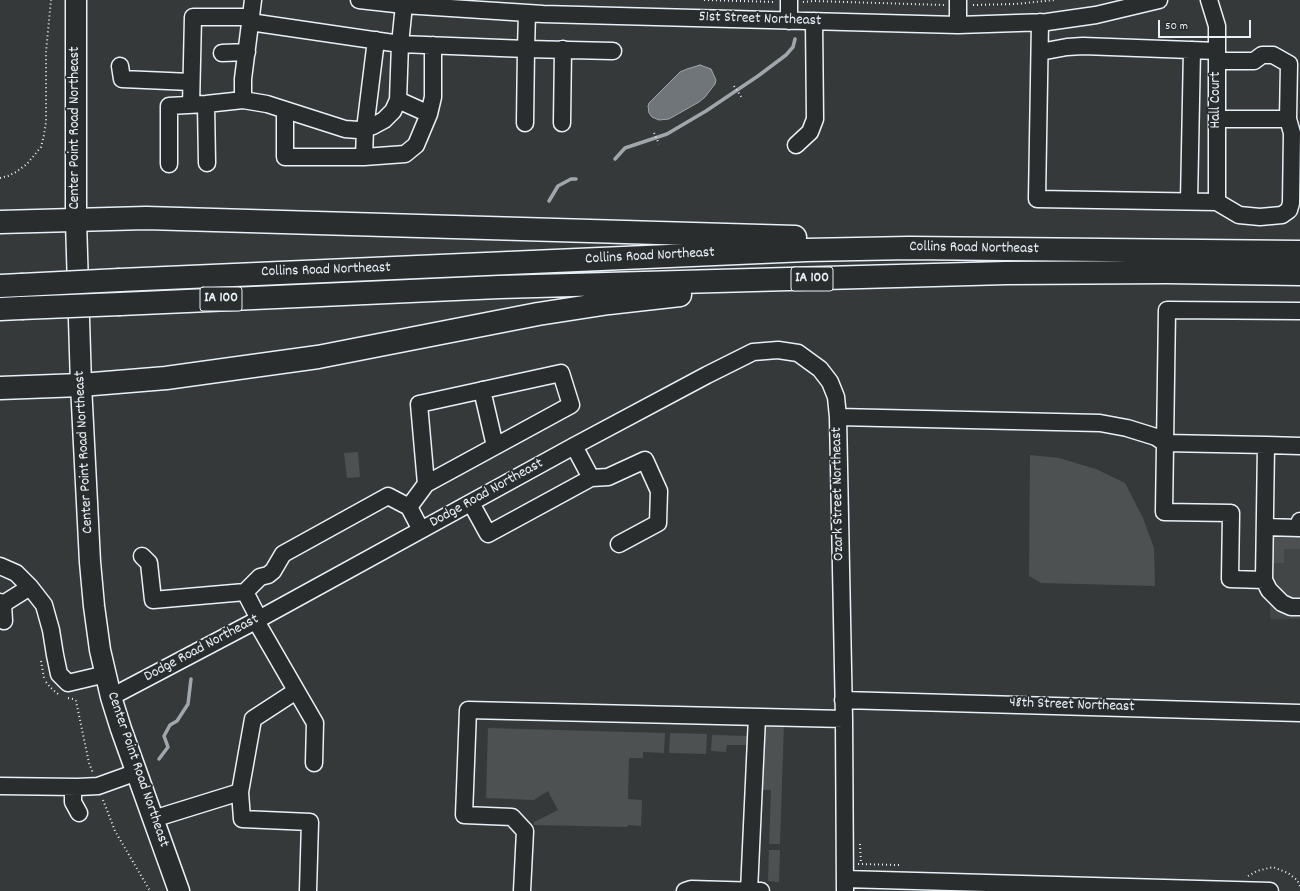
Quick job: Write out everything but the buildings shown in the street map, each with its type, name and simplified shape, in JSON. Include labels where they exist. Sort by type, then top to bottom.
[{"type":"highway","points":[[0,222],[146,218],[835,238],[910,248]]},
{"type":"highway","name":"Collins Road Northeast","points":[[10,286],[798,250],[910,248],[1300,252]]},
{"type":"highway","name":"Collins Road Northeast","points":[[10,309],[499,287],[1006,273],[1167,272],[1300,274]]},
{"type":"highway","points":[[0,388],[81,385],[166,378],[318,357],[538,314],[669,296],[799,285],[1006,273]]},
{"type":"main road","name":"Center Point Road Northeast","points":[[76,0],[76,221],[81,385],[90,562],[94,606],[111,697],[179,891]]},
{"type":"street","points":[[243,100],[253,0]]},
{"type":"street","name":"51st Street Northeast","points":[[360,0],[404,5],[420,3],[502,6],[527,13],[958,25],[1040,22],[1096,7],[1159,0]]},
{"type":"street","name":"Hall Court","points":[[1209,0],[1217,26],[1217,202]]},
{"type":"street","points":[[788,21],[789,1]]},
{"type":"street","points":[[958,3],[958,25]]},
{"type":"street","points":[[170,164],[170,106],[199,105],[243,100],[267,104],[345,129],[358,130],[373,126],[384,120],[393,111],[398,100],[400,44],[404,5]]},
{"type":"street","points":[[525,123],[527,13]]},
{"type":"street","points":[[208,163],[199,105],[191,82],[192,17],[251,19],[400,44],[613,51]]},
{"type":"street","points":[[796,145],[810,132],[815,119],[814,21]]},
{"type":"street","points":[[1040,22],[1037,199],[1217,202],[1239,215],[1260,217],[1282,215],[1289,210],[1291,203],[1292,133],[1288,119],[1289,64],[1273,55],[1262,55],[1254,61],[1217,56],[1192,50],[1067,46],[1040,52]]},
{"type":"street","points":[[364,157],[365,129],[376,40]]},
{"type":"street","points":[[285,110],[285,157],[364,157],[405,154],[416,145],[429,114],[432,97],[433,45]]},
{"type":"street","points":[[562,123],[563,49]]},
{"type":"street","points":[[1188,201],[1192,50]]},
{"type":"street","points":[[222,53],[247,52]]},
{"type":"street","points":[[120,66],[122,79],[191,82]]},
{"type":"street","points":[[398,100],[429,114]]},
{"type":"street","points":[[1217,119],[1288,119]]},
{"type":"street","points":[[1264,580],[1230,579],[1231,513],[1164,512],[1160,440],[1167,310],[1300,311]]},
{"type":"street","name":"Dodge Road Northeast","points":[[111,697],[258,620],[706,375],[753,352],[778,350],[798,353],[820,369],[830,382],[836,397],[838,416]]},
{"type":"street","points":[[409,507],[426,484],[571,405],[561,373],[419,404],[426,484]]},
{"type":"street","points":[[482,390],[495,446]]},
{"type":"street","name":"Ozark Street Northeast","points":[[845,885],[844,719],[838,416],[1100,422],[1127,428],[1160,440],[1300,446]]},
{"type":"street","points":[[1266,445],[1264,580],[1269,590],[1282,603],[1291,607],[1300,607]]},
{"type":"street","points":[[574,446],[591,478]]},
{"type":"street","points":[[471,503],[488,534],[591,478],[608,477],[645,460],[659,491],[658,523],[619,544]]},
{"type":"street","points":[[142,556],[149,563],[152,600],[245,592],[260,578],[273,571],[282,554],[388,496],[409,507],[421,530]]},
{"type":"street","points":[[1265,527],[1300,528],[1300,521]]},
{"type":"street","points":[[0,566],[16,573],[30,587],[44,605],[51,630],[59,674],[68,683],[106,674]]},
{"type":"street","points":[[4,621],[2,603],[30,587]]},
{"type":"street","points":[[245,592],[258,620],[314,723],[314,763]]},
{"type":"street","points":[[296,691],[253,718],[240,792],[242,819],[310,822],[308,891]]},
{"type":"street","name":"48th Street Northeast","points":[[843,700],[1300,713]]},
{"type":"street","points":[[522,891],[525,831],[512,816],[464,815],[468,710],[844,719]]},
{"type":"street","points":[[749,891],[757,717]]},
{"type":"street","points":[[0,786],[98,786],[137,772]]},
{"type":"street","points":[[73,787],[73,802],[79,813]]},
{"type":"street","points":[[153,819],[240,792]]},
{"type":"street","points":[[845,885],[1270,891]]},
{"type":"street","points":[[685,891],[691,889],[761,891]]},
{"type":"path","points":[[0,178],[16,172],[27,164],[40,147],[44,135],[46,122],[46,52],[51,0]]},
{"type":"path","points":[[704,0],[1015,4],[1055,0]]},
{"type":"path","points":[[734,86],[742,98]]},
{"type":"path","points":[[654,133],[659,144]]},
{"type":"path","points":[[41,661],[42,673],[51,688],[59,695],[76,701],[89,764],[115,831],[150,891]]},
{"type":"path","points":[[856,864],[900,865]]},
{"type":"path","points":[[1241,875],[1249,876],[1257,871],[1273,868],[1288,873],[1297,880],[1300,886]]},
{"type":"shaded area","points":[[700,65],[711,69],[716,80],[715,84],[705,97],[669,119],[659,120],[652,117],[649,113],[649,103],[680,72]]},
{"type":"shaded area","points":[[358,452],[360,477],[347,478],[344,453]]},
{"type":"shaded area","points":[[1030,455],[1059,458],[1096,469],[1125,483],[1143,518],[1154,548],[1155,586],[1041,583],[1029,576]]},
{"type":"shaded area","points":[[1271,534],[1300,534],[1300,619],[1270,619]]},
{"type":"shaded area","points":[[1271,534],[1300,534],[1300,549],[1284,549],[1284,563],[1271,563]]},
{"type":"shaded area","points":[[784,723],[780,844],[769,844],[771,790],[759,790],[763,728],[769,724]]},
{"type":"shaded area","points":[[488,728],[665,733],[664,753],[643,752],[643,758],[629,758],[628,799],[642,800],[641,826],[534,825],[534,822],[558,810],[548,791],[534,800],[486,798]]},
{"type":"shaded area","points":[[670,733],[707,734],[706,754],[669,753]]},
{"type":"shaded area","points":[[712,735],[749,736],[749,745],[727,745],[726,752],[711,751]]},
{"type":"shaded area","points":[[769,850],[780,850],[779,882],[768,881]]},
{"type":"waterway","points":[[615,159],[625,148],[667,134],[706,111],[786,55],[793,47],[795,39]]},
{"type":"waterway","points":[[549,201],[558,186],[571,179],[576,179]]},
{"type":"waterway","points":[[159,759],[168,747],[164,736],[170,725],[177,721],[188,704],[191,679]]}]
